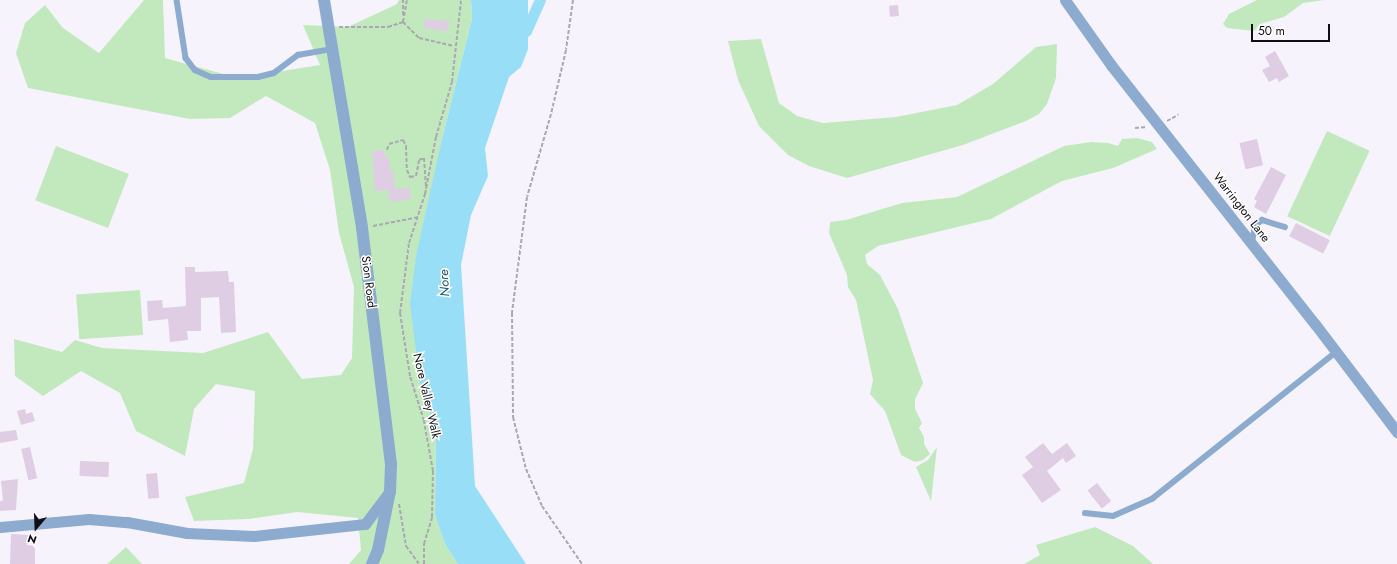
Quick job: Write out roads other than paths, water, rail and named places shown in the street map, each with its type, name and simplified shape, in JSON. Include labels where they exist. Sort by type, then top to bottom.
[{"type":"street","name":"Sion Road","points":[[324,0],[362,228],[391,464],[390,491],[378,550],[372,564]]},
{"type":"street","name":"Warrington Lane","points":[[1065,0],[1111,65],[1252,243],[1397,432]]},
{"type":"street","points":[[0,527],[89,519],[127,522],[187,533],[254,536],[365,524],[390,491]]},
{"type":"lane","points":[[177,0],[186,58],[194,70],[211,77],[252,77],[274,73],[298,54],[332,49]]},
{"type":"lane","points":[[1252,243],[1255,226],[1262,220],[1285,227]]},
{"type":"lane","points":[[1085,513],[1113,516],[1152,499],[1336,352]]},
{"type":"water","name":"Nore","points":[[471,0],[528,0],[528,49],[521,67],[509,77],[485,148],[488,176],[471,215],[461,265],[475,486],[526,564],[458,564],[445,544],[435,515],[436,431],[420,383],[410,304],[416,256],[441,143],[472,19]]},
{"type":"waterway","points":[[526,31],[540,0]]}]
